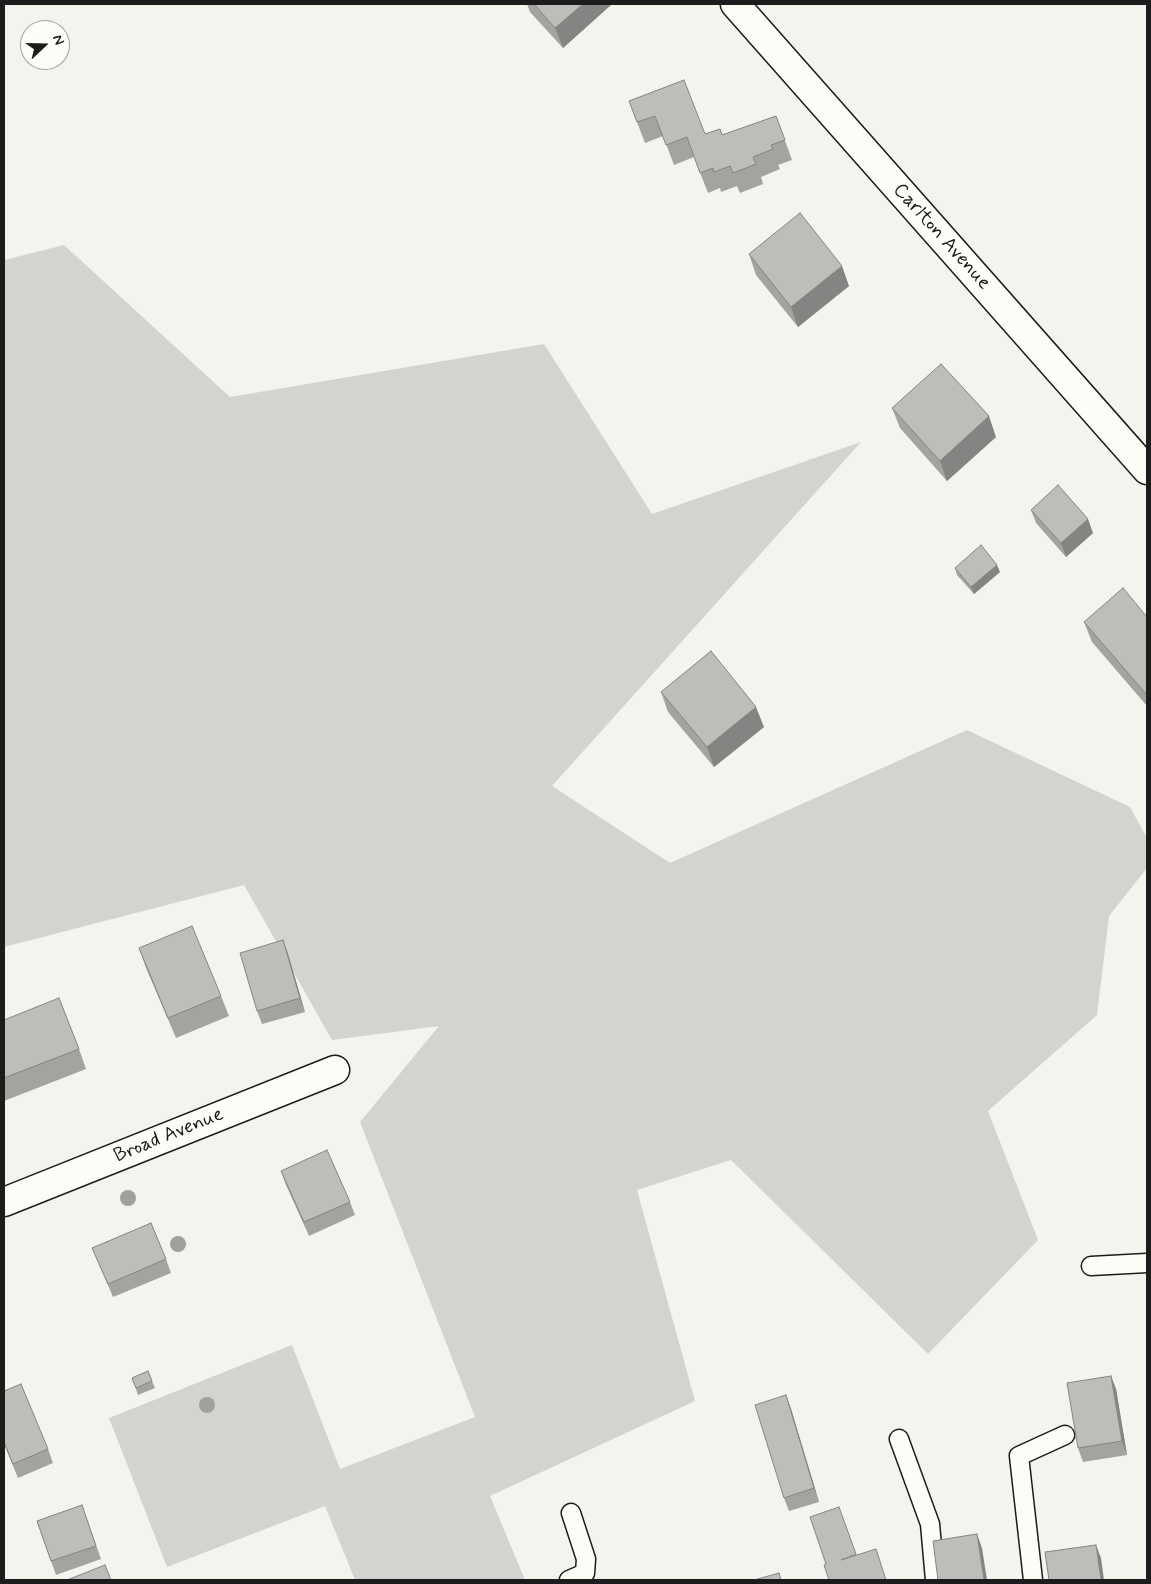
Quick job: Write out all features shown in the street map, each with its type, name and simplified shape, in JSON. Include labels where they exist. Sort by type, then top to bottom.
[{"type":"street","name":"Carlton Avenue","points":[[734,4],[1147,470]]},
{"type":"street","name":"Broad Avenue","points":[[4,1202],[335,1070]]},
{"type":"lane","points":[[1091,1266],[1147,1263]]},
{"type":"lane","points":[[1033,1580],[1019,1456],[1065,1435]]},
{"type":"lane","points":[[899,1439],[930,1524],[935,1580]]},
{"type":"lane","points":[[569,1580],[585,1574],[586,1559],[571,1512]]},
{"type":"shaded area","points":[[64,245],[230,397],[544,344],[652,514],[861,442],[552,786],[670,863],[967,730],[1130,807],[1147,838],[1147,868],[1109,916],[1097,1015],[988,1111],[1038,1240],[928,1354],[731,1160],[637,1190],[695,1401],[490,1496],[525,1580],[355,1580],[325,1506],[167,1567],[109,1418],[292,1345],[340,1469],[475,1417],[360,1122],[439,1026],[332,1040],[244,885],[4,947],[4,260]]},
{"type":"building","points":[[534,4],[583,4],[555,28]]},
{"type":"building","points":[[684,80],[705,134],[720,129],[722,135],[776,116],[785,140],[771,145],[773,149],[753,157],[756,164],[733,173],[730,166],[714,172],[713,168],[700,173],[687,137],[666,145],[655,116],[637,122],[629,101]]},
{"type":"building","points":[[800,213],[842,266],[791,307],[749,254]]},
{"type":"building","points":[[941,364],[989,416],[940,461],[892,408]]},
{"type":"building","points":[[1058,485],[1088,519],[1061,543],[1031,510]]},
{"type":"building","points":[[981,545],[997,565],[971,587],[955,568]]},
{"type":"building","points":[[1123,588],[1147,617],[1147,695],[1084,622]]},
{"type":"building","points":[[711,651],[756,707],[707,747],[661,692]]},
{"type":"building","points":[[192,926],[221,996],[168,1018],[139,948]]},
{"type":"building","points":[[283,940],[300,998],[257,1011],[240,953]]},
{"type":"building","points":[[59,998],[79,1049],[4,1078],[4,1020]]},
{"type":"building","points":[[327,1150],[350,1202],[304,1222],[281,1171]]},
{"type":"building","points":[[151,1223],[166,1259],[108,1284],[92,1248]]},
{"type":"building","points":[[148,1371],[152,1381],[136,1388],[132,1378]]},
{"type":"building","points":[[1111,1376],[1122,1441],[1078,1448],[1067,1383]]},
{"type":"building","points":[[21,1384],[48,1449],[13,1464],[4,1442],[4,1391]]},
{"type":"building","points":[[786,1395],[814,1488],[784,1498],[755,1405]]},
{"type":"building","points":[[82,1505],[96,1546],[51,1561],[37,1521]]},
{"type":"building","points":[[839,1507],[856,1554],[841,1560],[876,1549],[886,1580],[829,1580],[824,1565],[826,1564],[810,1517]]},
{"type":"building","points":[[977,1534],[984,1580],[938,1580],[933,1541]]},
{"type":"building","points":[[1096,1545],[1101,1580],[1049,1580],[1045,1552]]},
{"type":"building","points":[[105,1565],[111,1580],[67,1580]]},
{"type":"building","points":[[779,1573],[781,1580],[754,1580]]}]
